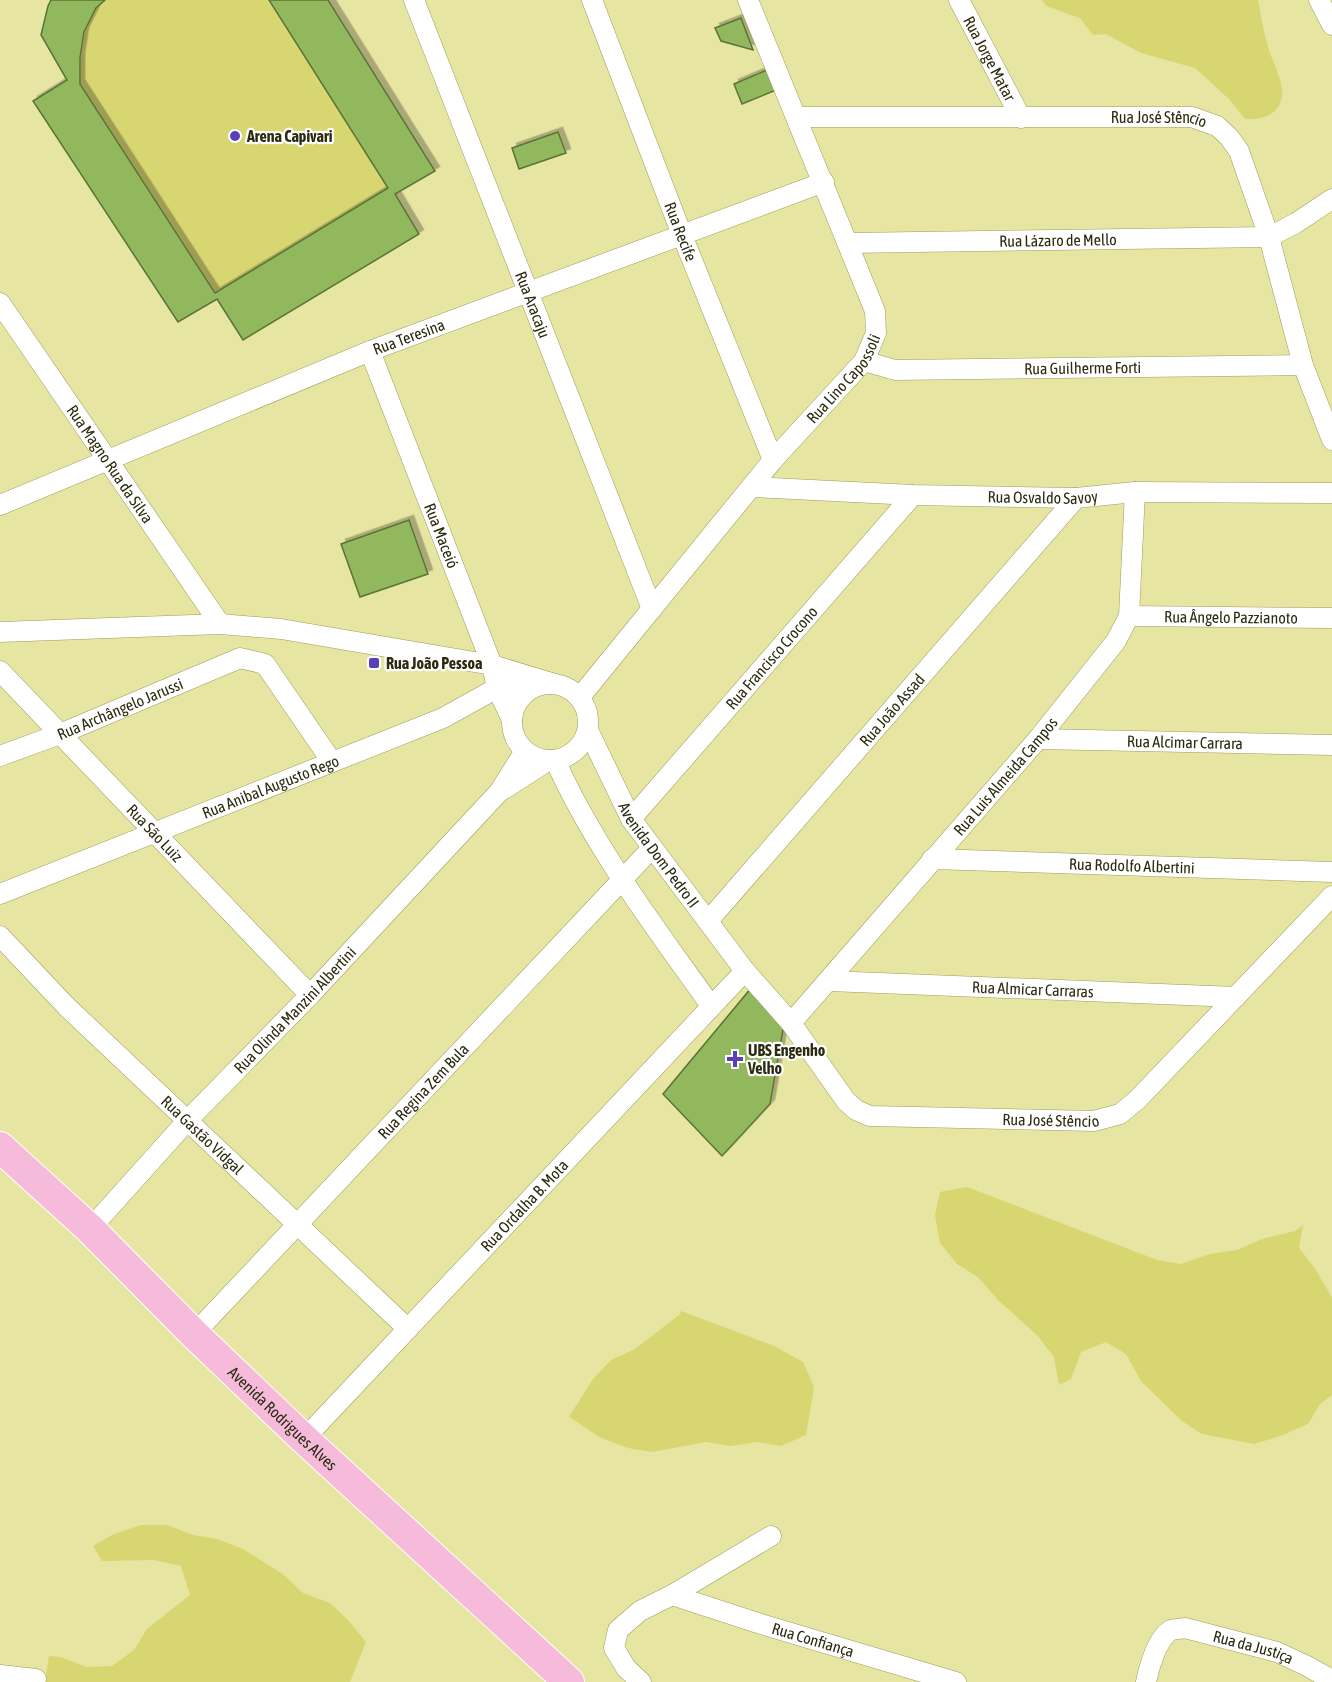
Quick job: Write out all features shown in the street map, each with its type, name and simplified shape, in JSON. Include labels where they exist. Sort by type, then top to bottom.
[{"type":"main road","name":"Avenida Rodrigues Alves","points":[[0,1147],[90,1229],[194,1335],[304,1439],[569,1682]]},
{"type":"street","name":"Rua Aracaju","points":[[414,0],[652,609]]},
{"type":"street","name":"Rua Recife","points":[[592,0],[682,235],[773,460]]},
{"type":"street","name":"Rua Lino Capossoli","points":[[580,698],[773,460],[864,362],[876,333],[875,311],[748,0]]},
{"type":"street","name":"Rua Jorge Matar","points":[[958,0],[1021,118]]},
{"type":"street","points":[[1319,0],[1332,25]]},
{"type":"street","name":"Rua José Stêncio","points":[[796,117],[1192,117],[1217,126],[1239,151],[1269,237],[1303,365],[1332,440]]},
{"type":"street","name":"Rua Teresina","points":[[0,505],[370,351],[824,182]]},
{"type":"street","points":[[1269,237],[1296,223],[1332,199]]},
{"type":"street","name":"Rua Lázaro de Mello","points":[[848,243],[1269,237]]},
{"type":"street","name":"Rua Magno Rua da Silva","points":[[0,303],[220,624]]},
{"type":"street","name":"Rua Maceió","points":[[370,351],[492,665],[497,688],[512,720]]},
{"type":"street","name":"Rua Guilherme Forti","points":[[864,362],[895,370],[1303,365]]},
{"type":"street","name":"Rua Osvaldo Savoy","points":[[752,488],[913,495],[1076,498],[1135,492],[1332,493]]},
{"type":"street","name":"Rua Luis Almeida Campos","points":[[791,1023],[1038,739],[1116,641],[1129,616],[1135,492]]},
{"type":"street","name":"Rua Francisco Crocono","points":[[631,819],[913,495]]},
{"type":"street","name":"Rua João Assad","points":[[708,921],[1076,498]]},
{"type":"street","name":"Rua Ângelo Pazzianoto","points":[[1129,616],[1332,618]]},
{"type":"street","points":[[0,632],[220,624],[281,629],[492,665],[548,684],[569,688],[580,698],[588,713],[588,730],[582,744],[570,755],[552,760],[540,759],[525,751],[514,737],[512,720],[516,703],[527,690],[548,684]]},
{"type":"street","name":"Rua Archângelo Jarussi","points":[[0,756],[60,734],[240,658],[265,664],[332,762]]},
{"type":"street","name":"Rua São Luiz","points":[[0,671],[310,995]]},
{"type":"street","name":"Rua Anibal Augusto Rego","points":[[0,894],[443,718],[497,688],[548,684]]},
{"type":"street","name":"Avenida Dom Pedro II","points":[[588,730],[631,819],[745,971]]},
{"type":"street","name":"Rua Alcimar Carrara","points":[[1038,739],[1332,745]]},
{"type":"street","name":"Rua Olinda Manzini Albertini","points":[[90,1229],[187,1121],[310,995],[499,792],[525,751]]},
{"type":"street","points":[[552,760],[622,880],[711,1006]]},
{"type":"street","name":"Rua Olinda Manzini Albertini","points":[[499,792],[552,760]]},
{"type":"street","name":"Rua Regina Zem Bula","points":[[194,1335],[652,848]]},
{"type":"street","name":"Rua Rodolfo Albertini","points":[[932,859],[1332,872]]},
{"type":"street","name":"Rua José Stêncio","points":[[745,971],[791,1023],[846,1101],[856,1110],[870,1116],[1094,1121],[1120,1114],[1137,1100],[1332,896]]},
{"type":"street","name":"Rua Gastão Vidgal","points":[[0,936],[66,1006],[408,1329]]},
{"type":"street","name":"Rua Ordalha B. Mota","points":[[304,1439],[745,971]]},
{"type":"street","name":"Rua Almicar Carraras","points":[[829,981],[1236,997]]},
{"type":"street","points":[[642,1682],[626,1668],[614,1648],[618,1630],[640,1611],[672,1595],[771,1536]]},
{"type":"street","name":"Rua Confiança","points":[[672,1595],[956,1682]]},
{"type":"street","name":"Rua da Justiça","points":[[1146,1682],[1160,1644],[1171,1630],[1185,1628],[1277,1652],[1332,1680]]},
{"type":"street","points":[[0,1675],[36,1678]]},
{"type":"shaded area","name":"Arena Capivari","points":[[51,0],[328,0],[435,171],[395,194],[419,234],[243,340],[217,300],[178,322],[33,101],[67,80],[41,35]]},
{"type":"shaded area","points":[[1042,0],[1258,0],[1269,51],[1281,84],[1280,104],[1266,117],[1245,119],[1229,99],[1195,68],[1141,53],[1106,34],[1093,35],[1080,18],[1046,6]]},
{"type":"shaded area","points":[[967,1187],[1157,1260],[1181,1264],[1210,1254],[1237,1250],[1262,1239],[1295,1231],[1303,1225],[1299,1248],[1316,1270],[1332,1298],[1332,1395],[1320,1404],[1308,1424],[1254,1444],[1202,1434],[1182,1421],[1141,1381],[1126,1354],[1106,1342],[1081,1352],[1071,1379],[1059,1385],[1054,1357],[1037,1335],[999,1301],[978,1277],[957,1264],[940,1243],[935,1215],[940,1192]]},
{"type":"shaded area","points":[[681,1311],[774,1346],[803,1362],[814,1387],[806,1435],[781,1446],[757,1442],[730,1446],[706,1442],[652,1452],[628,1448],[601,1438],[569,1417],[593,1379],[611,1360],[635,1349],[679,1315]]},
{"type":"shaded area","points":[[141,1525],[167,1525],[243,1549],[284,1575],[303,1593],[330,1603],[366,1642],[350,1682],[45,1682],[49,1656],[60,1657],[87,1667],[112,1666],[134,1650],[147,1629],[190,1595],[181,1566],[153,1560],[102,1561],[93,1546],[112,1535]]},
{"type":"building","points":[[51,0],[105,0],[96,8],[84,32],[80,58],[80,84],[215,293],[388,188],[269,0],[328,0],[435,171],[395,194],[419,234],[243,340],[217,299],[178,322],[33,101],[67,80],[41,35]]},
{"type":"building","points":[[741,18],[753,50],[721,41],[715,28]]},
{"type":"building","points":[[767,70],[776,90],[742,104],[734,84]]},
{"type":"building","points":[[558,132],[566,153],[519,169],[512,148]]},
{"type":"building","points":[[409,520],[428,574],[360,597],[341,544]]},
{"type":"building","name":"UBS Engenho Velho","points":[[752,987],[784,1024],[770,1104],[722,1156],[663,1094]]},
{"type":"place","name":"Arena Capivari","points":[[235,136]]},
{"type":"place","name":"Rua João Pessoa","points":[[374,663]]},
{"type":"place","name":"UBS Engenho Velho","points":[[735,1059]]}]
